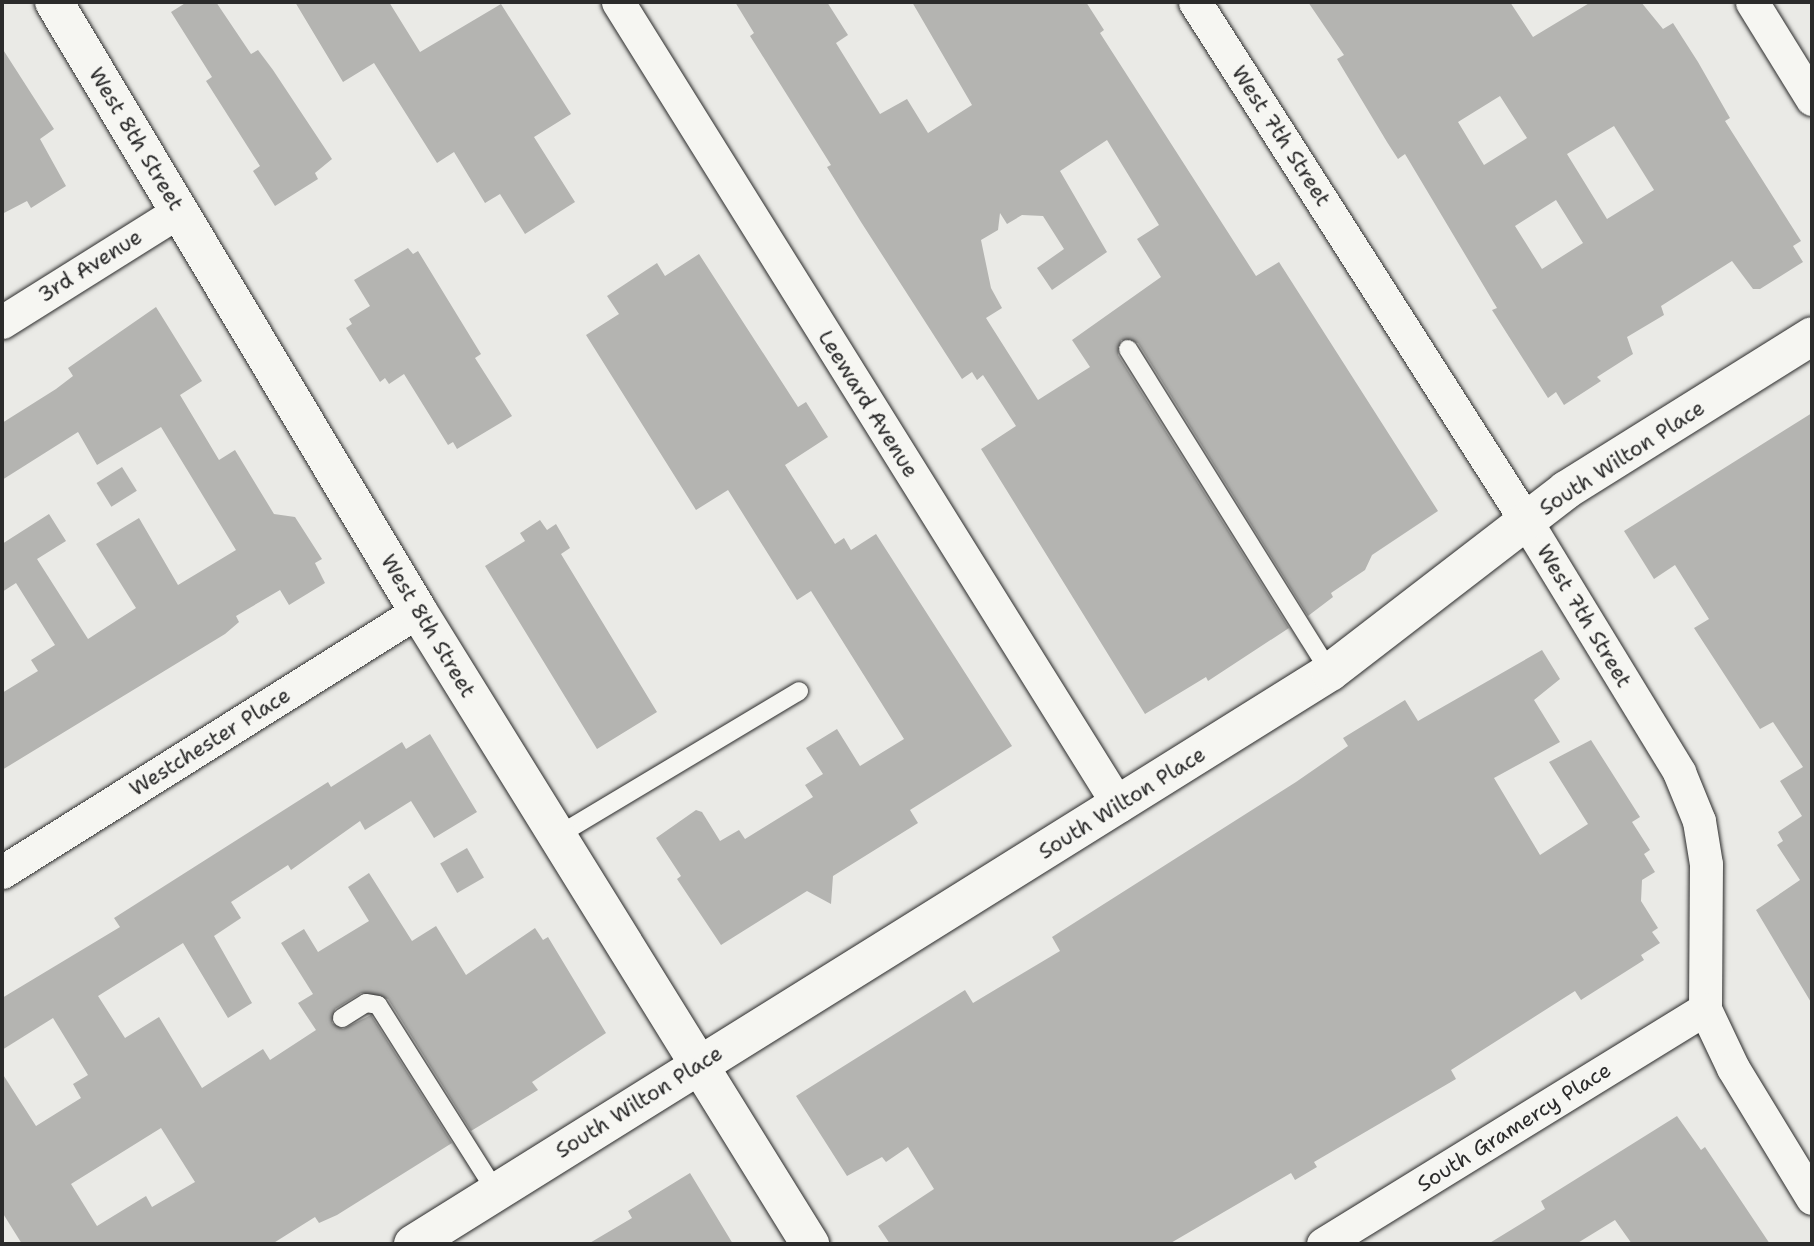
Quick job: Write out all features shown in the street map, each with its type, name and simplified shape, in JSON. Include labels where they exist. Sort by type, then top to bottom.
[{"type":"main road","name":"West 8th Street","points":[[54,2],[418,611],[810,1244]]},
{"type":"main road","name":"South Wilton Place","points":[[413,1244],[1330,672],[1566,490],[1812,336]]},
{"type":"street","name":"Leeward Avenue","points":[[618,2],[1119,806]]},
{"type":"street","name":"West 7th Street","points":[[1195,2],[1526,521],[1679,772],[1699,821],[1706,864],[1704,1009],[1733,1068],[1812,1198]]},
{"type":"street","points":[[1752,2],[1803,65],[1812,99]]},
{"type":"street","name":"3rd Avenue","points":[[2,322],[179,211]]},
{"type":"street","name":"Westchester Place","points":[[2,872],[418,611]]},
{"type":"street","name":"South Gramercy Place","points":[[1323,1244],[1704,1009]]},
{"type":"lane","points":[[1128,349],[1330,672]]},
{"type":"lane","points":[[557,836],[799,691]]},
{"type":"lane","points":[[342,1018],[366,1003],[377,1004],[496,1192]]},
{"type":"building","points":[[187,2],[216,2],[251,54],[258,50],[273,70],[332,159],[315,173],[318,179],[275,206],[253,171],[260,166],[206,81],[212,77],[171,12]]},
{"type":"building","points":[[295,2],[389,2],[420,52],[501,4],[571,114],[534,137],[575,202],[525,234],[500,194],[485,203],[454,152],[437,163],[374,63],[343,82]]},
{"type":"building","points":[[735,2],[827,2],[848,35],[836,43],[880,114],[907,99],[928,133],[972,105],[912,2],[1086,2],[1104,30],[1100,33],[1256,276],[1279,262],[1438,511],[1372,555],[1365,570],[1331,593],[1333,597],[1308,616],[1138,343],[1121,340],[1118,355],[1289,628],[1208,681],[1206,677],[1145,714],[981,449],[1016,426],[983,375],[977,380],[972,372],[962,379],[827,167],[831,165],[750,36],[754,33]],"holes":[[[1107,140],[1159,225],[1137,239],[1161,277],[1072,340],[1090,367],[1038,400],[986,318],[1002,308],[991,288],[981,240],[998,230],[1000,213],[1007,224],[1022,215],[1043,216],[1064,249],[1037,268],[1052,290],[1107,252],[1060,171]]]},
{"type":"building","points":[[1308,2],[1510,2],[1533,37],[1591,2],[1641,2],[1663,29],[1673,23],[1698,62],[1730,118],[1725,121],[1801,241],[1793,246],[1803,262],[1760,289],[1753,289],[1732,261],[1661,306],[1664,315],[1627,337],[1633,354],[1597,377],[1601,381],[1564,405],[1556,392],[1548,398],[1492,310],[1497,308],[1405,154],[1398,159],[1337,59],[1344,55]],"holes":[[[1500,96],[1527,138],[1484,165],[1458,122]],[[1614,126],[1654,190],[1607,219],[1567,154]],[[1556,200],[1583,243],[1542,269],[1515,226]]]},
{"type":"building","points":[[2,48],[54,129],[40,139],[66,186],[31,208],[27,201],[2,214]]},
{"type":"building","points":[[408,248],[413,254],[418,251],[481,354],[475,358],[512,416],[457,449],[453,442],[448,445],[404,374],[389,384],[385,378],[380,382],[346,328],[352,324],[349,319],[370,306],[354,280]]},
{"type":"building","points":[[699,254],[798,407],[806,402],[828,437],[785,465],[835,544],[844,538],[851,550],[876,534],[1012,746],[910,810],[918,823],[833,876],[831,904],[807,891],[721,945],[677,879],[681,876],[656,838],[696,810],[702,812],[720,841],[739,830],[745,839],[813,797],[805,785],[823,774],[806,748],[837,729],[860,766],[904,739],[811,591],[797,600],[728,490],[696,510],[586,335],[619,314],[607,296],[657,263],[665,276]]},
{"type":"building","points":[[156,307],[202,381],[180,395],[219,460],[235,450],[274,514],[295,517],[322,559],[315,563],[325,583],[289,605],[280,590],[236,616],[239,622],[225,634],[2,770],[2,693],[38,671],[31,660],[55,645],[16,583],[2,592],[2,544],[49,514],[66,541],[37,559],[88,639],[136,608],[96,544],[139,518],[178,585],[236,550],[161,427],[97,465],[78,432],[2,480],[2,423],[56,389],[73,376],[68,368]]},
{"type":"building","points":[[1812,413],[1812,1004],[1756,910],[1800,880],[1777,845],[1783,841],[1778,832],[1802,816],[1780,781],[1803,767],[1773,722],[1760,729],[1694,628],[1709,619],[1675,565],[1654,579],[1624,531]]},
{"type":"building","points":[[122,467],[137,491],[111,507],[97,483]]},
{"type":"building","points":[[540,520],[547,530],[556,524],[570,548],[561,554],[657,712],[597,749],[485,566],[525,541],[520,533]]},
{"type":"building","points":[[1542,650],[1560,679],[1534,700],[1560,742],[1494,778],[1540,855],[1588,824],[1549,762],[1591,740],[1640,817],[1632,822],[1650,850],[1644,854],[1655,872],[1642,880],[1641,901],[1658,928],[1652,932],[1660,943],[1641,955],[1644,960],[1581,1000],[1575,991],[1451,1070],[1456,1079],[1314,1162],[1317,1167],[1295,1180],[1291,1173],[1169,1244],[890,1244],[878,1226],[934,1189],[908,1147],[886,1162],[882,1157],[847,1176],[796,1096],[965,990],[973,1003],[1060,951],[1052,937],[1296,782],[1348,746],[1343,738],[1405,700],[1418,721]]},
{"type":"building","points":[[430,734],[477,812],[434,838],[411,801],[365,830],[360,821],[291,870],[288,865],[231,902],[241,918],[214,936],[252,1003],[228,1018],[183,943],[98,996],[125,1038],[159,1017],[202,1088],[263,1049],[270,1060],[316,1030],[298,1003],[313,994],[281,943],[304,929],[318,952],[369,921],[348,887],[369,873],[412,941],[436,926],[466,975],[535,928],[543,940],[548,937],[606,1033],[532,1082],[538,1090],[471,1131],[388,999],[361,993],[335,1009],[332,1023],[343,1029],[371,1015],[452,1143],[337,1215],[319,1223],[315,1217],[272,1244],[22,1244],[2,1212],[2,1073],[36,1126],[81,1098],[73,1084],[88,1075],[53,1018],[2,1050],[2,998],[120,927],[114,918],[328,782],[331,787],[402,742],[406,749]],"holes":[[[161,1128],[195,1182],[152,1207],[146,1196],[97,1226],[71,1184]]]},
{"type":"building","points":[[467,848],[484,877],[457,893],[440,864]]},
{"type":"building","points":[[1677,1116],[1701,1150],[1705,1147],[1770,1244],[1632,1244],[1615,1220],[1576,1244],[1488,1244],[1545,1209],[1541,1201]]},
{"type":"building","points":[[690,1173],[733,1244],[588,1244],[632,1218],[628,1211]]}]
